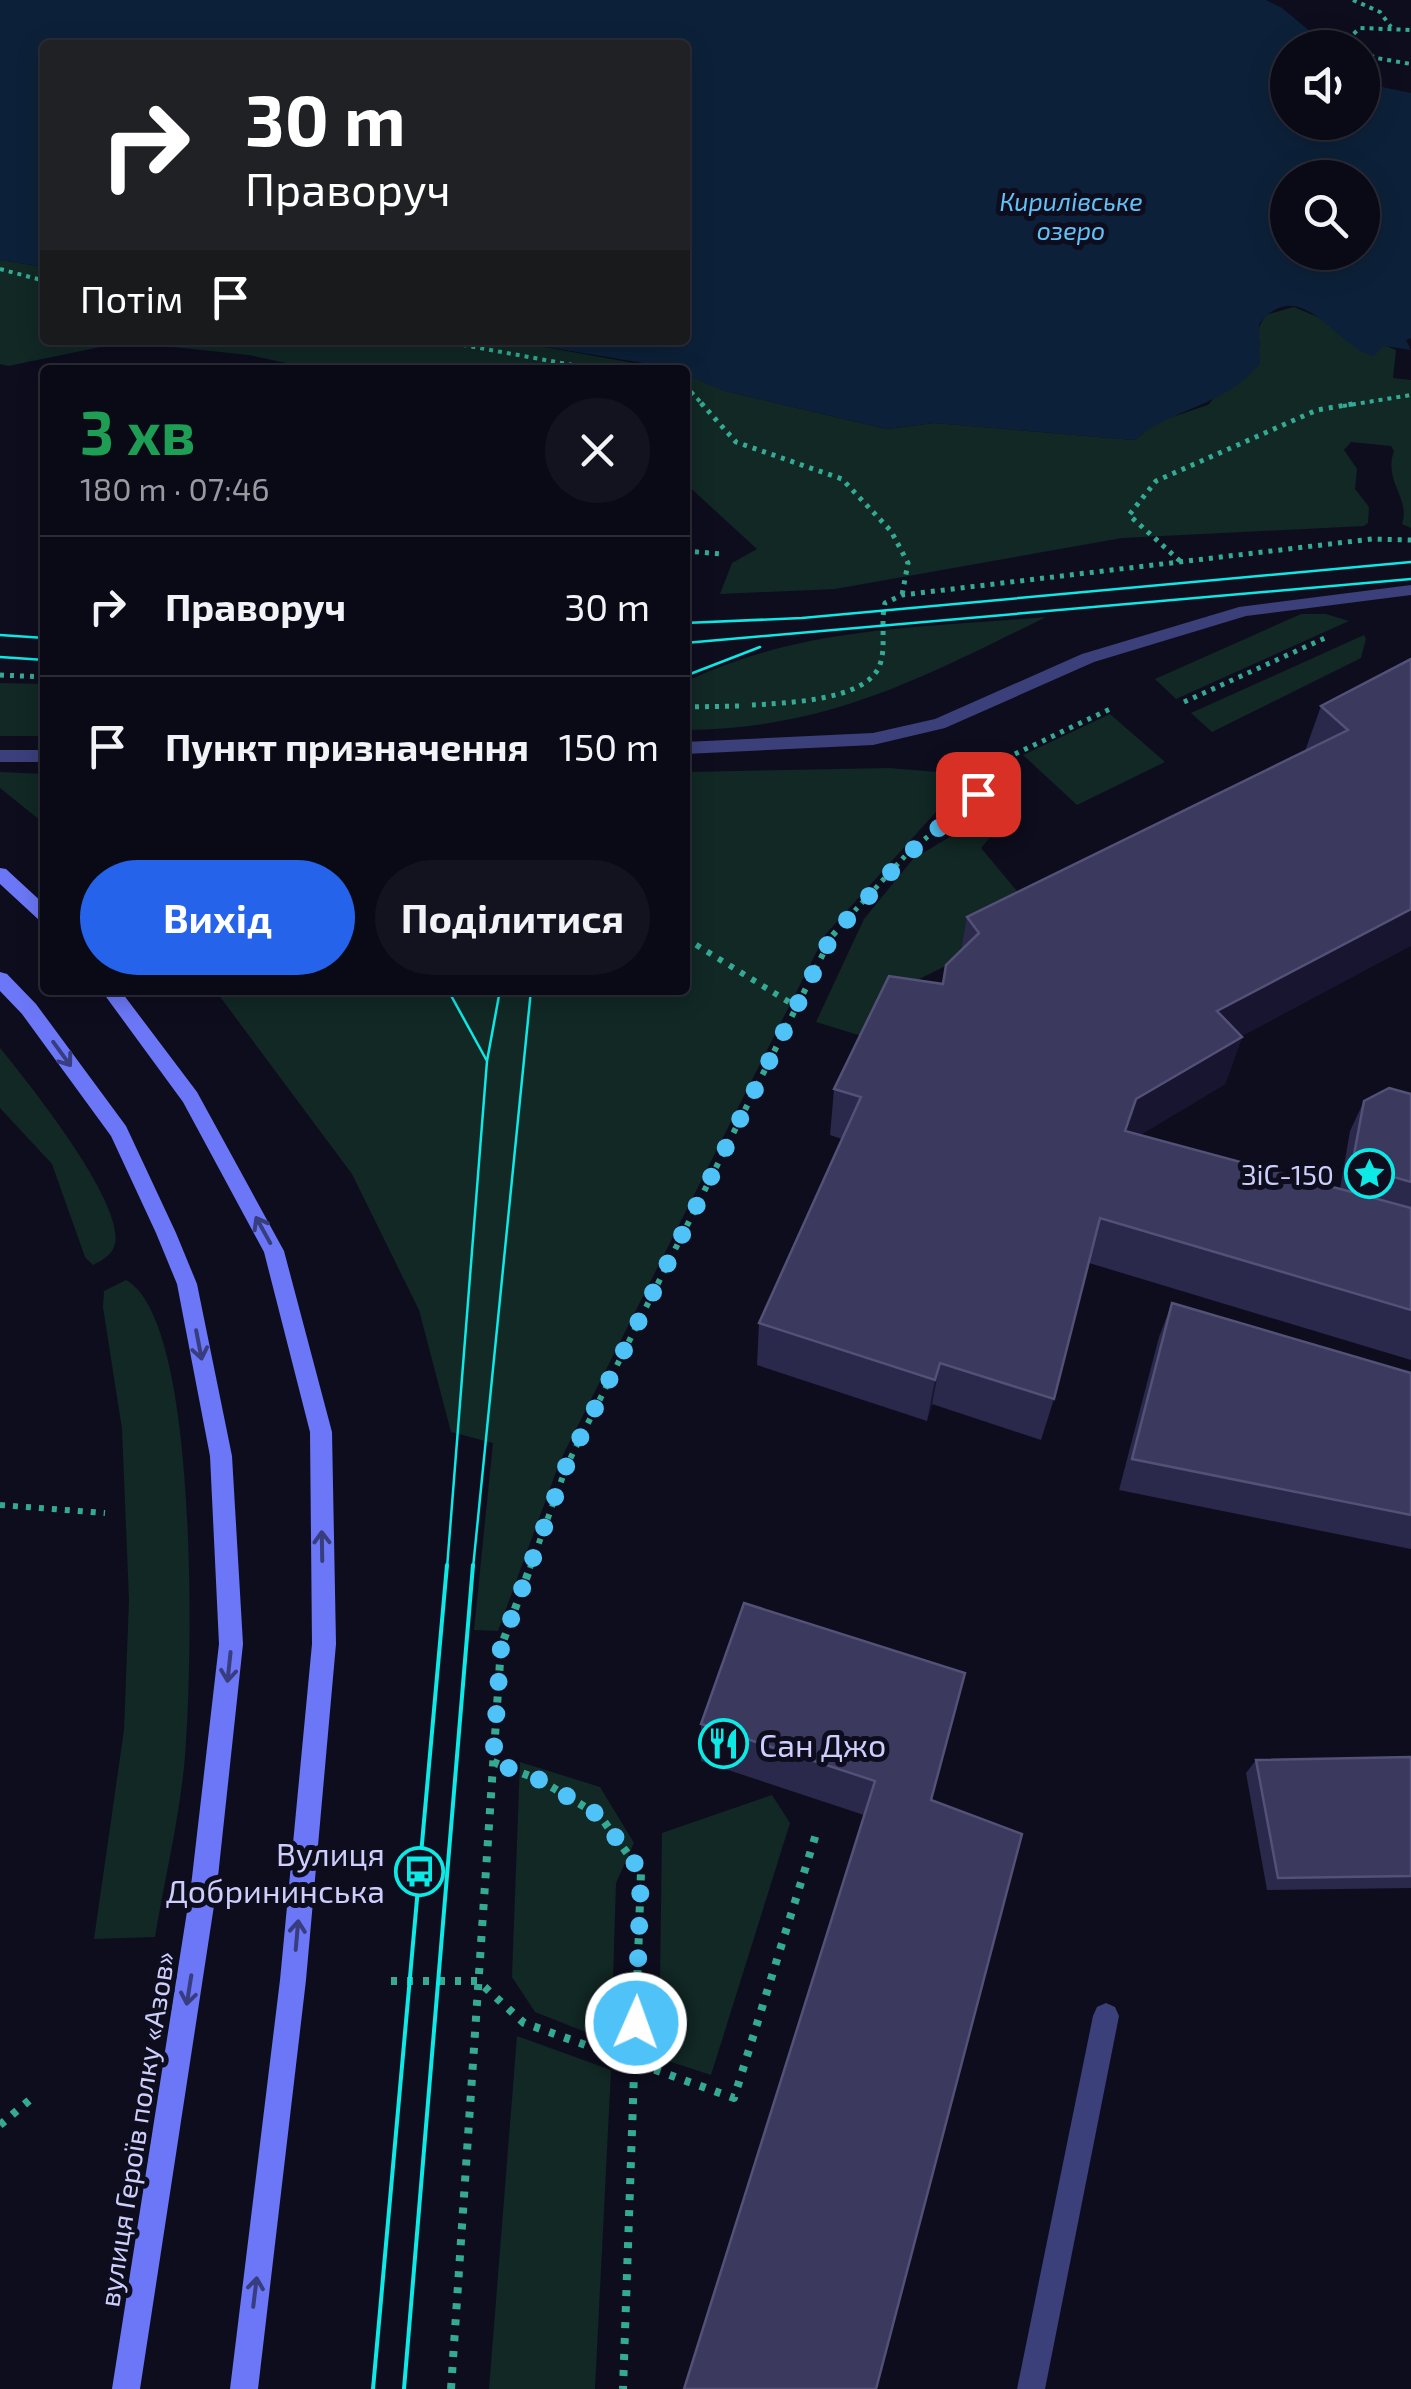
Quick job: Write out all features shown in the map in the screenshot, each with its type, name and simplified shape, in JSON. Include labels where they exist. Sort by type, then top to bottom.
[{"type":"main road","points":[[0,874],[40,910]]},
{"type":"main road","name":"вулиця Героїв полку «Азов»","points":[[0,980],[29,1009],[118,1132],[158,1216],[187,1284],[221,1456],[231,1644],[204,1886],[126,2389]]},
{"type":"main road","points":[[114,995],[190,1096],[274,1251],[321,1432],[324,1644],[293,1980],[244,2389]]},
{"type":"street","points":[[690,748],[890,736],[940,724],[1088,658],[1245,611],[1411,590]]},
{"type":"street","points":[[0,756],[40,756]]},
{"type":"street","points":[[1030,2389],[1106,2016]]},
{"type":"path","points":[[1354,0],[1380,12],[1391,27]]},
{"type":"path","points":[[1358,30],[1411,30]]},
{"type":"path","points":[[1380,59],[1411,64]]},
{"type":"path","points":[[0,270],[40,280]]},
{"type":"path","points":[[463,345],[573,365]]},
{"type":"path","points":[[690,391],[736,442],[842,479],[891,530],[900,546],[908,562],[902,594]]},
{"type":"path","points":[[1181,561],[1129,515],[1156,481],[1318,410],[1411,395]]},
{"type":"path","points":[[690,707],[809,702],[873,678],[882,648],[880,620],[886,604],[902,594],[1372,538],[1411,540]]},
{"type":"path","points":[[690,551],[722,554]]},
{"type":"path","points":[[1184,702],[1336,633]]},
{"type":"path","points":[[0,676],[40,677]]},
{"type":"path","points":[[1015,754],[1110,709]]},
{"type":"path","points":[[450,2389],[501,1647],[567,1464],[832,936],[906,856],[978,794]]},
{"type":"path","points":[[690,941],[797,1006]]},
{"type":"path","points":[[0,1504],[105,1512]]},
{"type":"path","points":[[493,1762],[540,1780],[600,1816],[641,1872],[624,2389]]},
{"type":"path","points":[[391,1980],[478,1981],[524,2023],[734,2098],[816,1834]]},
{"type":"path","points":[[0,2124],[32,2098]]},
{"type":"green space","points":[[0,260],[40,266],[40,345],[110,345],[8,366],[0,364]]},
{"type":"green space","points":[[1294,307],[1396,350],[1393,378],[1411,380],[1411,528],[1402,524],[1403,506],[1392,472],[1391,446],[1351,442],[1344,450],[1357,469],[1355,489],[1369,507],[1368,523],[1364,526],[1122,538],[835,589],[720,594],[732,563],[757,549],[690,488],[690,375],[725,391],[887,429],[934,423],[1135,440],[1157,422],[1208,405],[1260,345],[1257,330],[1266,315]]},
{"type":"green space","points":[[154,345],[533,345],[645,365],[295,365],[249,355]]},
{"type":"green space","points":[[1301,614],[1326,614],[1349,621],[1176,699],[1155,679]]},
{"type":"green space","points":[[1046,617],[915,679],[829,710],[784,721],[690,730],[690,680],[773,650],[907,628]]},
{"type":"green space","points":[[1364,635],[1361,658],[1212,732],[1191,713]]},
{"type":"green space","points":[[0,683],[40,684],[40,736],[0,736]]},
{"type":"green space","points":[[1110,714],[1165,762],[1077,805],[1023,755]]},
{"type":"green space","points":[[888,768],[938,772],[963,782],[825,935],[560,1461],[498,1631],[474,1630],[493,1443],[451,1432],[419,1310],[352,1174],[219,995],[690,995],[690,772]]},
{"type":"green space","points":[[0,772],[40,774],[40,820],[0,788]]},
{"type":"green space","points":[[998,808],[1004,821],[981,848],[1027,903],[1073,903],[905,986],[865,1037],[816,1022],[864,919],[913,859]]},
{"type":"green space","points":[[0,1048],[71,1143],[105,1201],[114,1225],[115,1244],[104,1259],[93,1265],[85,1257],[52,1164],[0,1108]]},
{"type":"green space","points":[[126,1280],[150,1309],[168,1360],[179,1427],[189,1580],[188,1713],[180,1801],[155,1937],[94,1939],[124,1730],[129,1600],[122,1429],[103,1307],[104,1291]]},
{"type":"green space","points":[[520,1762],[600,1787],[634,1843],[616,1883],[611,2042],[535,2012],[512,1977]]},
{"type":"green space","points":[[772,1795],[790,1823],[711,2075],[659,2058],[662,1833]]},
{"type":"green space","points":[[517,2036],[611,2070],[595,2389],[489,2389]]},
{"type":"water","name":"Кирилівське озеро","points":[[0,0],[1266,0],[1309,30],[1270,30],[1270,140],[1380,140],[1380,87],[1411,93],[1411,338],[1406,340],[1411,350],[1384,346],[1374,356],[1360,351],[1319,318],[1290,306],[1275,310],[1259,324],[1260,364],[1245,379],[1135,440],[934,423],[887,429],[725,391],[695,379],[690,374],[690,365],[655,365],[535,345],[690,345],[690,40],[40,40],[40,266],[0,260]]},
{"type":"building","points":[[1411,659],[1411,909],[1217,1011],[1242,1037],[1136,1099],[1125,1131],[1411,1208],[1411,1310],[1100,1218],[1054,1399],[940,1363],[935,1380],[759,1323],[861,1097],[834,1089],[889,976],[943,984],[946,965],[979,933],[967,917],[1348,730],[1321,706]]},
{"type":"building","points":[[1389,1088],[1411,1094],[1411,1182],[1352,1165],[1364,1101]]},
{"type":"building","points":[[1172,1303],[1411,1373],[1411,1515],[1132,1459]]},
{"type":"building","points":[[744,1603],[965,1673],[931,1800],[1022,1834],[876,2389],[684,2389],[875,1781],[701,1724]]},
{"type":"building","points":[[1411,1757],[1411,1876],[1278,1878],[1256,1760]]},
{"type":"tram line","points":[[690,623],[802,618],[1411,562]]},
{"type":"tram line","points":[[690,643],[1411,579]]},
{"type":"tram line","points":[[0,635],[40,638]]},
{"type":"tram line","points":[[690,674],[760,647]]},
{"type":"tram line","points":[[0,657],[40,660]]},
{"type":"tram line","points":[[451,995],[487,1061]]},
{"type":"tram line","points":[[487,1061],[499,995]]},
{"type":"tram line","points":[[473,1568],[530,995]]},
{"type":"tram line","points":[[447,1568],[487,1061]]},
{"type":"tram line","points":[[373,2389],[447,1565]]},
{"type":"tram line","points":[[404,2389],[473,1565]]},
{"type":"place","name":"ЗіС-150","points":[[1369,1174]]},
{"type":"place","name":"Сан Джо","points":[[724,1744]]},
{"type":"place","name":"Вулиця Добрининська","points":[[420,1871]]},
{"type":"route","points":[[636,2023],[641,1872],[600,1816],[540,1780],[493,1762],[501,1647],[567,1464],[832,936],[906,856],[978,794]]}]
